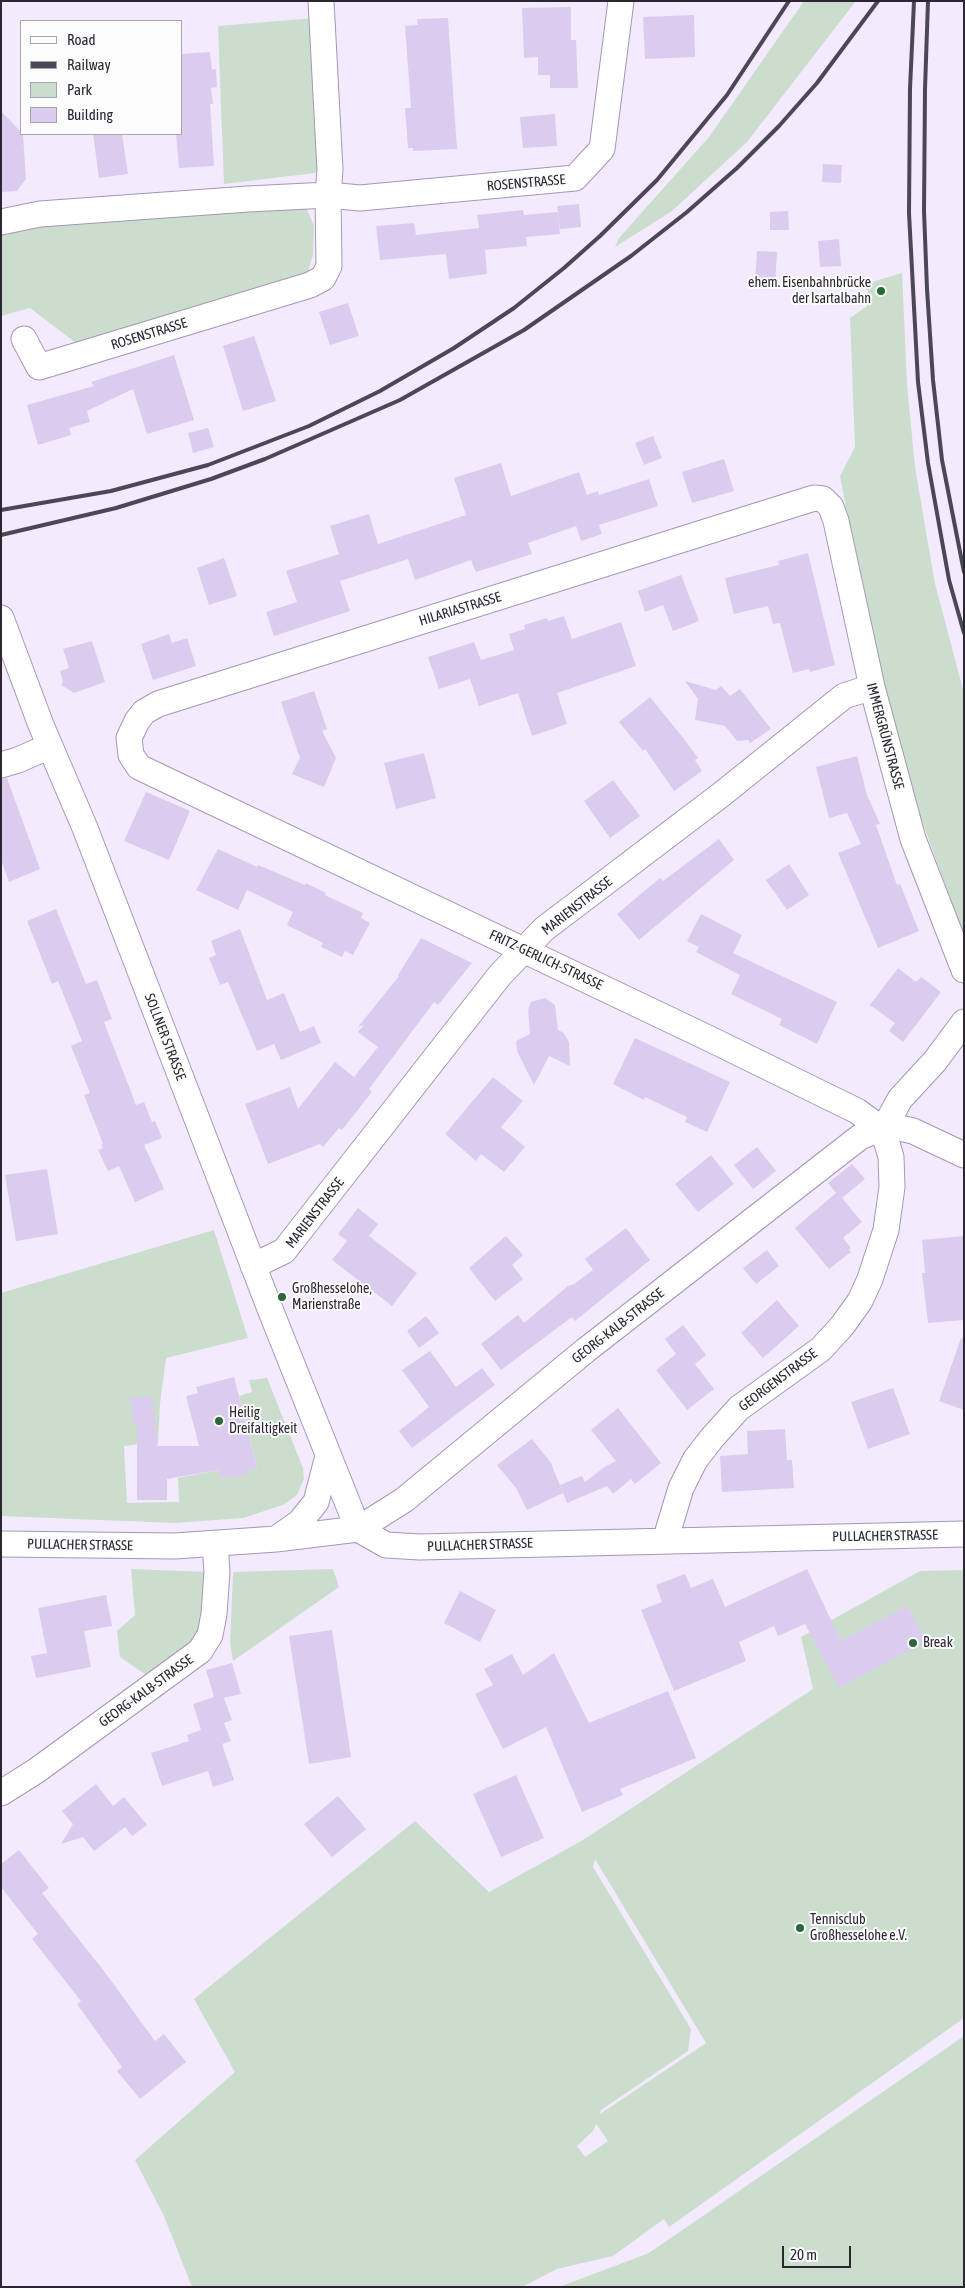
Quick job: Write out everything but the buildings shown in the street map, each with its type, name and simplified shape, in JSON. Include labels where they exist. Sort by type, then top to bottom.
[{"type":"street","name":"ROSENSTRASSE","points":[[24,339],[39,367],[310,285],[323,278],[329,266],[328,195],[330,170],[322,4]]},
{"type":"street","name":"ROSENSTRASSE","points":[[1,222],[40,214],[328,195],[360,198],[575,178],[602,149],[621,6]]},
{"type":"street","name":"HILARIASTRASSE","points":[[131,756],[129,738],[137,721],[144,712],[158,704],[814,498],[823,499]]},
{"type":"street","name":"IMMERGRÜNSTRASSE","points":[[823,499],[831,507],[836,521],[872,688],[913,839],[964,970]]},
{"type":"street","name":"SOLLNER STRASSE","points":[[1,618],[50,746],[88,837],[253,1266],[358,1530]]},
{"type":"street","name":"MARIENSTRASSE","points":[[253,1266],[284,1251],[500,975],[544,929],[722,794],[844,696],[872,688]]},
{"type":"street","points":[[1,765],[50,746]]},
{"type":"street","name":"FRITZ-GERLICH-STRASSE","points":[[131,756],[139,767],[158,777],[524,950],[857,1111],[883,1130]]},
{"type":"street","points":[[883,1130],[900,1100],[935,1061],[964,1022]]},
{"type":"street","points":[[883,1130],[900,1128],[913,1131],[964,1156]]},
{"type":"street","name":"GEORG-KALB-STRASSE","points":[[358,1530],[404,1500],[586,1350],[860,1137],[883,1130]]},
{"type":"street","name":"GEORGENSTRASSE","points":[[665,1541],[681,1488],[695,1460],[712,1438],[739,1408],[821,1349],[842,1326],[860,1301],[870,1280],[886,1230],[892,1187],[891,1157],[883,1130]]},
{"type":"street","points":[[276,1539],[300,1522],[316,1502],[328,1456]]},
{"type":"street","name":"PULLACHER STRASSE","points":[[1,1544],[175,1546],[276,1539],[358,1530],[386,1545],[420,1546],[964,1534]]},
{"type":"street","name":"GEORG-KALB-STRASSE","points":[[1,1793],[36,1771],[200,1651],[210,1635],[214,1614],[217,1572],[215,1544]]},
{"type":"green space","points":[[804,1],[856,1],[747,142],[672,211],[615,247],[619,238],[709,137]]},
{"type":"green space","points":[[314,18],[320,169],[315,173],[224,184],[218,26]]},
{"type":"green space","points":[[295,204],[307,209],[314,226],[313,255],[308,271],[294,280],[76,343],[30,308],[1,316],[1,234],[41,224]]},
{"type":"green space","points":[[902,273],[907,384],[915,467],[935,584],[964,693],[964,936],[918,810],[879,680],[840,476],[855,447],[850,318],[867,306],[868,283]]},
{"type":"green space","points":[[214,1230],[248,1338],[166,1358],[160,1404],[158,1442],[124,1446],[127,1503],[179,1502],[178,1478],[218,1470],[221,1478],[232,1475],[242,1477],[246,1471],[257,1468],[239,1396],[252,1392],[249,1380],[267,1378],[303,1468],[304,1479],[297,1495],[283,1505],[243,1518],[175,1523],[1,1516],[1,1293]]},
{"type":"green space","points":[[131,1569],[208,1572],[205,1626],[191,1649],[149,1677],[120,1657],[117,1631],[135,1615]]},
{"type":"green space","points":[[333,1569],[339,1587],[233,1661],[230,1643],[233,1572]]},
{"type":"green space","points":[[964,1570],[964,2018],[669,2227],[664,2219],[613,2256],[557,2269],[522,2287],[192,2287],[164,2216],[135,2160],[235,2072],[194,1999],[415,1821],[489,1892],[583,1840],[813,1689],[801,1637],[920,1571]],"holes":[[[595,1859],[706,2043],[600,2114],[601,2110],[688,2051],[691,2029],[593,1867]],[[596,2124],[608,2141],[585,2157],[577,2146],[593,2131]]]},
{"type":"green space","points":[[964,2036],[964,2287],[559,2287],[649,2253]]},
{"type":"railway","points":[[1,510],[111,491],[208,465],[309,426],[380,391],[454,348],[514,308],[564,268],[657,180],[727,95],[789,1]]},
{"type":"railway","points":[[1,535],[116,508],[211,479],[265,459],[400,400],[524,330],[631,256],[687,212],[737,168],[779,126],[817,83],[878,1]]},
{"type":"railway","points":[[914,1],[910,89],[909,213],[918,382],[928,463],[949,580],[964,633]]},
{"type":"railway","points":[[928,1],[924,211],[927,289],[933,380],[942,460],[964,572]]},
{"type":"place","name":"ehem. Eisenbahnbrücke der Isartalbahn","points":[[881,291]]},
{"type":"place","name":"Großhesselohe, Marienstraße","points":[[282,1297]]},
{"type":"place","name":"Heilig Dreifaltigkeit","points":[[219,1421]]},
{"type":"place","name":"Break","points":[[913,1643]]},
{"type":"place","name":"Tennisclub Großhesselohe e.V.","points":[[800,1928]]}]
